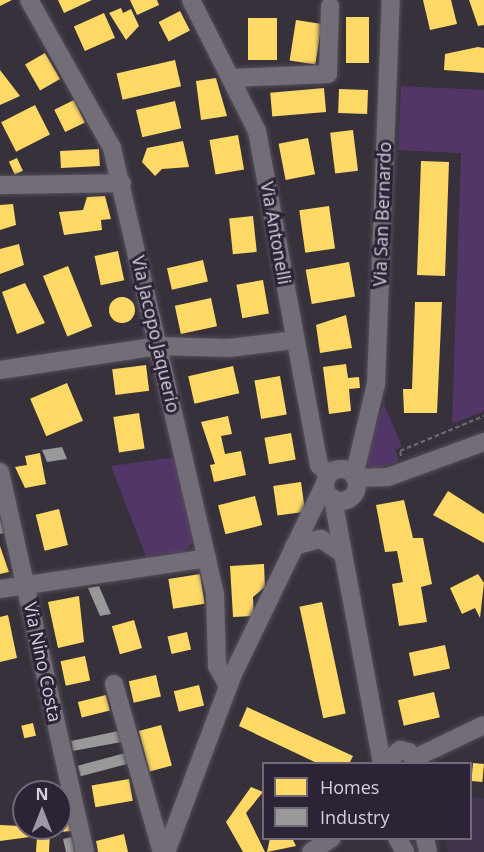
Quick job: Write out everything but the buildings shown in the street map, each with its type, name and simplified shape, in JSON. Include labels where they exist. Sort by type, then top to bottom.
[{"type":"street","name":"Via Jacopo Jaquerio","points":[[29,0],[112,148],[122,183],[207,558],[214,593],[217,666],[228,686]]},
{"type":"street","name":"Via Antonelli","points":[[191,0],[257,131],[319,465],[340,486],[342,553],[384,762]]},
{"type":"street","name":"Via San Bernardo","points":[[164,852],[228,686],[298,540],[340,486],[364,427],[376,384],[391,0]]},
{"type":"street","points":[[231,78],[328,74],[330,6]]},
{"type":"street","points":[[0,184],[122,183]]},
{"type":"street","points":[[0,370],[158,346],[294,340]]},
{"type":"street","points":[[340,486],[388,477],[484,442]]},
{"type":"street","name":"Via Nino Costa","points":[[0,472],[85,852]]},
{"type":"street","points":[[298,540],[321,539],[342,553]]},
{"type":"street","points":[[0,589],[207,558]]},
{"type":"street","points":[[114,684],[164,852]]},
{"type":"street","points":[[385,762],[393,751],[414,758],[484,725]]},
{"type":"street","points":[[377,727],[414,758]]},
{"type":"street","points":[[311,852],[329,840]]},
{"type":"path","points":[[406,470],[400,451],[484,416]]},
{"type":"shaded area","points":[[401,86],[484,90],[484,411],[452,424],[461,153],[398,150]]},
{"type":"shaded area","points":[[384,404],[402,447],[395,450],[399,461],[374,470],[362,460]]},
{"type":"shaded area","points":[[176,457],[194,540],[186,551],[147,559],[111,466]]},
{"type":"shaded area","points":[[472,797],[484,798],[484,852],[448,852],[444,840],[472,840]]}]
